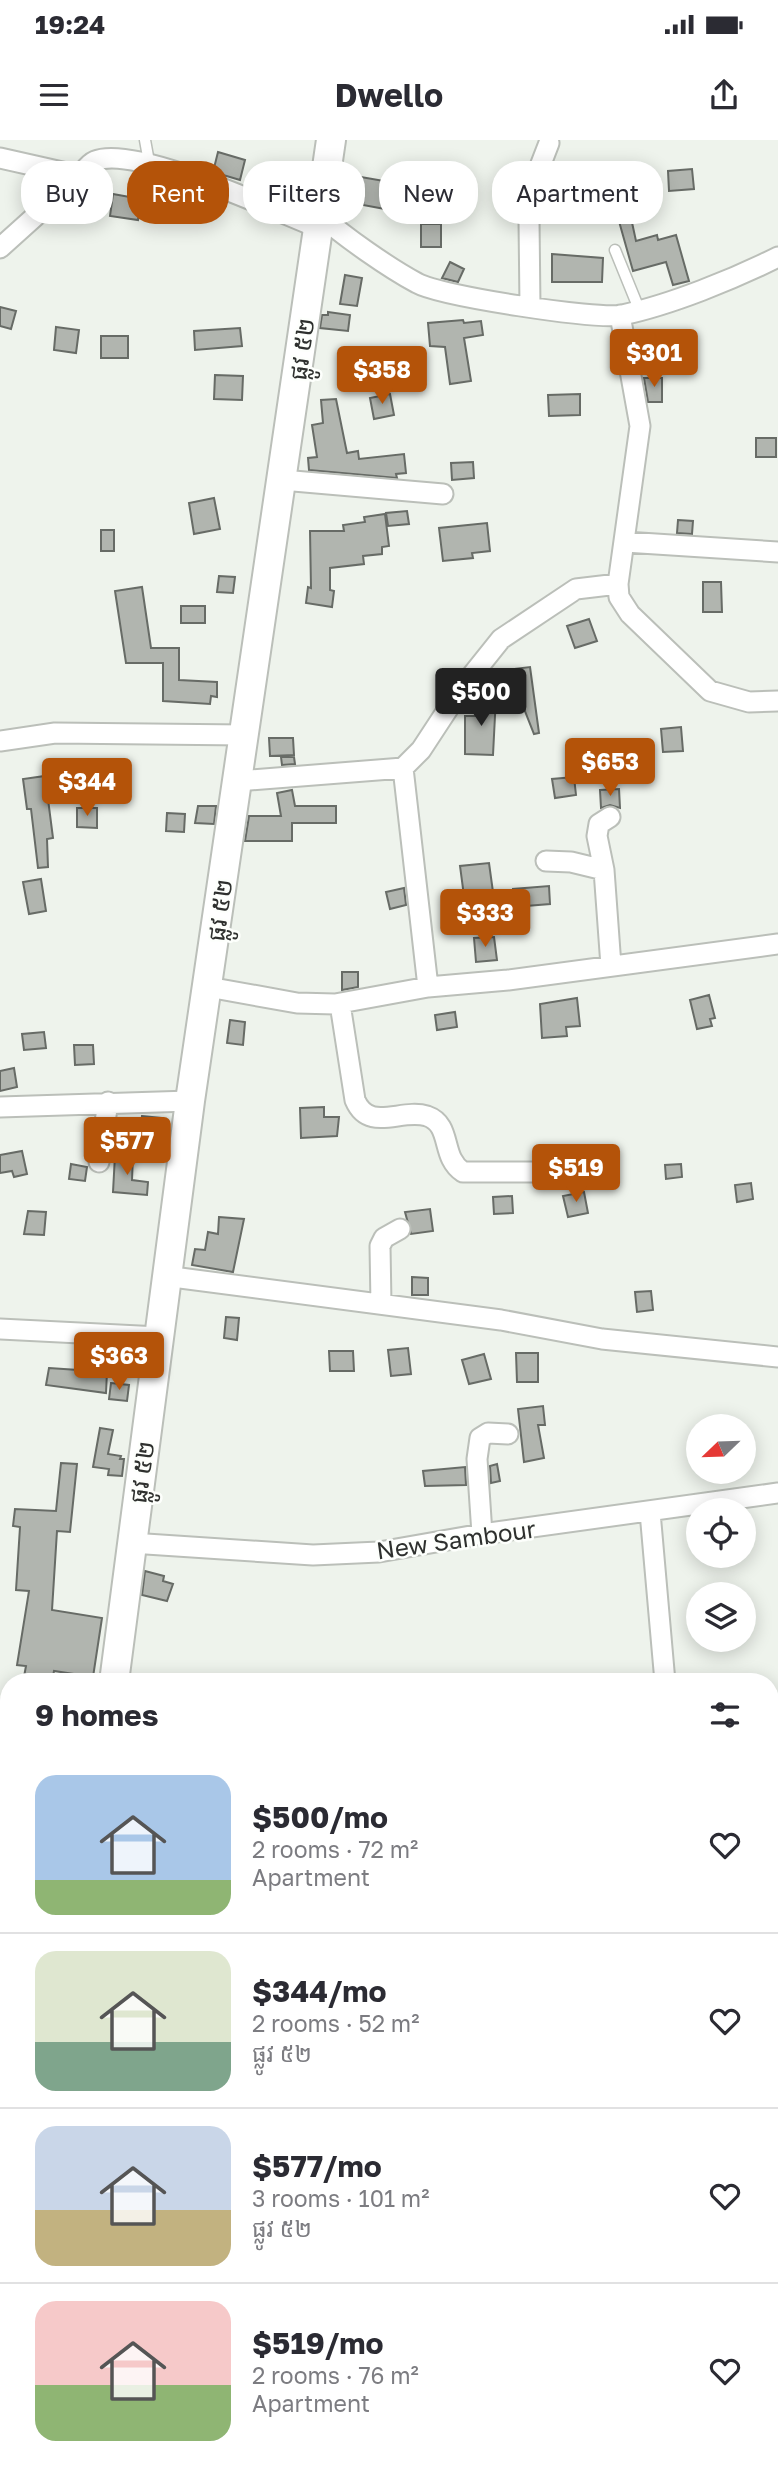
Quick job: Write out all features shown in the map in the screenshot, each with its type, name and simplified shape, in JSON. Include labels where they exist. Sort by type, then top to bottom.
[{"type":"street","name":"ផ្លូវ ៥២","points":[[328,161],[331,140]]},
{"type":"street","points":[[530,306],[529,220],[532,187],[548,143]]},
{"type":"street","points":[[0,158],[21,163]]},
{"type":"street","points":[[95,161],[123,158],[142,161]]},
{"type":"street","points":[[0,248],[27,224]]},
{"type":"street","name":"ផ្លូវ ៥២","points":[[115,1673],[165,1276],[320,224]]},
{"type":"street","points":[[325,224],[419,284],[494,302],[530,306],[630,312],[737,277],[778,257]]},
{"type":"street","points":[[630,312],[640,426],[618,584],[619,597],[630,614],[710,691],[749,702],[778,701]]},
{"type":"street","points":[[282,480],[443,494]]},
{"type":"street","points":[[625,542],[778,552]]},
{"type":"street","points":[[238,781],[403,768],[421,750],[461,690],[501,639],[576,589],[618,584]]},
{"type":"street","points":[[0,741],[55,733],[245,735]]},
{"type":"street","points":[[403,768],[428,987]]},
{"type":"street","points":[[610,817],[597,828],[604,870],[611,966]]},
{"type":"street","points":[[546,861],[571,862],[604,870]]},
{"type":"street","points":[[208,987],[297,1003],[340,1004],[428,987],[778,944]]},
{"type":"street","points":[[340,1004],[355,1100],[362,1114],[372,1118],[426,1116],[436,1121],[443,1130],[453,1166],[463,1172],[551,1172]]},
{"type":"street","points":[[0,1107],[190,1101]]},
{"type":"street","points":[[99,1162],[108,1102]]},
{"type":"street","points":[[382,1304],[380,1246],[384,1238],[400,1229]]},
{"type":"street","points":[[165,1276],[382,1304],[602,1339],[778,1357]]},
{"type":"street","points":[[0,1329],[159,1337]]},
{"type":"street","points":[[482,1534],[477,1469],[480,1438],[488,1433],[508,1433]]},
{"type":"street","name":"New Sambour","points":[[131,1544],[313,1555],[379,1552],[482,1534],[778,1493]]},
{"type":"street","points":[[650,1512],[664,1673]]},
{"type":"lane","points":[[145,140],[149,161]]},
{"type":"lane","points":[[615,250],[630,312]]},
{"type":"building","points":[[218,152],[245,160],[240,180],[229,177],[229,161],[216,161]]},
{"type":"building","points":[[692,169],[694,189],[669,191],[668,171]]},
{"type":"building","points":[[365,178],[379,180],[379,208],[365,205]]},
{"type":"building","points":[[113,194],[127,196],[127,218],[113,216]]},
{"type":"building","points":[[421,224],[441,224],[441,247],[421,247]]},
{"type":"building","points":[[620,224],[632,224],[636,241],[657,235],[658,240],[676,235],[689,281],[673,285],[666,262],[633,271]]},
{"type":"building","points":[[552,254],[603,258],[602,282],[552,282]]},
{"type":"building","points":[[450,262],[464,269],[458,282],[442,278]]},
{"type":"building","points":[[345,275],[362,278],[357,306],[340,304]]},
{"type":"building","points":[[0,307],[16,311],[11,329],[0,326]]},
{"type":"building","points":[[328,312],[350,315],[348,331],[320,328],[322,315],[328,315]]},
{"type":"building","points":[[463,320],[464,323],[481,321],[483,335],[464,338],[471,381],[450,384],[445,347],[430,346],[428,323]]},
{"type":"building","points":[[56,327],[79,330],[76,353],[54,350]]},
{"type":"building","points":[[240,328],[242,346],[195,350],[194,331]]},
{"type":"building","points":[[101,336],[128,336],[128,358],[101,358]]},
{"type":"building","points":[[215,375],[243,376],[242,400],[214,399]]},
{"type":"building","points":[[644,378],[662,378],[662,402],[648,402]]},
{"type":"building","points":[[390,394],[394,415],[374,419],[370,398]]},
{"type":"building","points":[[580,394],[580,415],[549,416],[548,395]]},
{"type":"building","points":[[336,399],[347,453],[358,451],[359,459],[404,454],[406,473],[396,474],[397,478],[309,470],[308,458],[317,457],[312,425],[323,423],[321,400]]},
{"type":"building","points":[[756,438],[776,438],[776,457],[756,457]]},
{"type":"building","points":[[473,462],[474,478],[452,480],[451,463]]},
{"type":"building","points":[[214,498],[220,529],[194,534],[189,503]]},
{"type":"building","points":[[407,511],[409,524],[388,526],[386,513]]},
{"type":"building","points":[[385,514],[389,546],[382,547],[382,554],[363,556],[364,564],[330,568],[330,590],[334,591],[332,607],[306,603],[308,587],[311,588],[310,531],[344,531],[343,525],[365,522],[364,517]]},
{"type":"building","points":[[678,520],[693,521],[692,534],[677,533]]},
{"type":"building","points":[[487,523],[490,551],[472,553],[473,558],[443,561],[439,528]]},
{"type":"building","points":[[101,530],[114,530],[114,551],[101,551]]},
{"type":"building","points":[[219,576],[235,577],[233,593],[217,592]]},
{"type":"building","points":[[703,582],[721,582],[722,612],[703,612]]},
{"type":"building","points":[[142,587],[151,648],[179,648],[179,680],[217,682],[217,697],[211,696],[210,704],[163,701],[163,663],[126,663],[115,591]]},
{"type":"building","points":[[181,606],[205,606],[205,623],[181,623]]},
{"type":"building","points":[[589,619],[597,641],[575,648],[567,626]]},
{"type":"building","points":[[530,667],[539,733],[534,734],[517,691],[500,694],[497,671]]},
{"type":"building","points":[[482,695],[496,696],[493,755],[465,754],[465,716],[475,716],[476,702],[481,703]]},
{"type":"building","points":[[681,727],[683,751],[663,752],[661,729]]},
{"type":"building","points":[[269,738],[293,738],[294,755],[270,756]]},
{"type":"building","points":[[281,757],[294,757],[295,764],[282,765]]},
{"type":"building","points":[[45,776],[53,838],[47,839],[48,867],[38,868],[31,809],[27,809],[23,779]]},
{"type":"building","points":[[574,777],[576,795],[555,798],[552,779]]},
{"type":"building","points":[[619,789],[620,808],[610,805],[601,808],[600,790]]},
{"type":"building","points":[[292,790],[295,806],[336,806],[336,823],[292,823],[292,841],[245,841],[249,816],[281,816],[277,793]]},
{"type":"building","points":[[198,806],[216,806],[214,824],[195,823]]},
{"type":"building","points":[[77,808],[97,808],[97,828],[77,827]]},
{"type":"building","points":[[167,813],[185,814],[184,832],[166,831]]},
{"type":"building","points":[[489,863],[493,892],[464,896],[460,866]]},
{"type":"building","points":[[41,879],[46,911],[29,914],[23,882]]},
{"type":"building","points":[[549,886],[550,904],[514,907],[513,889]]},
{"type":"building","points":[[404,888],[406,905],[390,909],[386,892]]},
{"type":"building","points":[[494,937],[497,960],[476,962],[474,938]]},
{"type":"building","points":[[342,972],[358,972],[358,987],[342,990]]},
{"type":"building","points":[[709,995],[715,1018],[710,1019],[712,1026],[697,1029],[690,1000]]},
{"type":"building","points":[[577,998],[580,1026],[566,1027],[567,1036],[542,1038],[540,1004]]},
{"type":"building","points":[[455,1012],[457,1027],[437,1030],[435,1015]]},
{"type":"building","points":[[230,1020],[245,1022],[243,1045],[227,1043]]},
{"type":"building","points":[[44,1032],[46,1048],[24,1050],[22,1034]]},
{"type":"building","points":[[74,1045],[93,1045],[94,1064],[75,1065]]},
{"type":"building","points":[[14,1068],[17,1087],[0,1091],[0,1071]]},
{"type":"building","points":[[324,1107],[324,1117],[339,1117],[337,1136],[301,1138],[300,1108]]},
{"type":"building","points":[[142,1116],[161,1118],[155,1157],[138,1155]]},
{"type":"building","points":[[22,1151],[27,1174],[14,1177],[12,1171],[0,1173],[0,1155]]},
{"type":"building","points":[[115,1155],[133,1156],[132,1180],[148,1182],[147,1195],[113,1192]]},
{"type":"building","points":[[71,1164],[87,1167],[85,1181],[69,1179]]},
{"type":"building","points":[[681,1164],[682,1177],[666,1179],[665,1165]]},
{"type":"building","points":[[751,1183],[753,1199],[737,1202],[735,1185]]},
{"type":"building","points":[[584,1192],[588,1213],[568,1217],[563,1196]]},
{"type":"building","points":[[512,1196],[513,1213],[494,1214],[493,1197]]},
{"type":"building","points":[[430,1209],[433,1231],[411,1234],[405,1212]]},
{"type":"building","points":[[28,1211],[46,1212],[44,1235],[24,1234]]},
{"type":"building","points":[[219,1217],[244,1219],[233,1272],[192,1265],[195,1249],[205,1250],[208,1232],[218,1234]]},
{"type":"building","points":[[412,1277],[428,1278],[428,1295],[412,1295]]},
{"type":"building","points":[[651,1291],[653,1310],[637,1312],[635,1292]]},
{"type":"building","points":[[226,1317],[239,1318],[237,1340],[224,1338]]},
{"type":"building","points":[[408,1348],[411,1374],[391,1376],[388,1350]]},
{"type":"building","points":[[329,1351],[353,1351],[354,1371],[330,1371]]},
{"type":"building","points":[[516,1353],[538,1353],[538,1382],[517,1382]]},
{"type":"building","points":[[484,1354],[491,1379],[469,1384],[462,1360]]},
{"type":"building","points":[[49,1368],[107,1372],[106,1393],[46,1385]]},
{"type":"building","points":[[111,1383],[129,1385],[127,1401],[109,1399]]},
{"type":"building","points":[[543,1406],[545,1425],[538,1425],[544,1458],[524,1462],[518,1409]]},
{"type":"building","points":[[100,1428],[113,1430],[108,1454],[124,1459],[122,1476],[108,1475],[109,1469],[93,1467]]},
{"type":"building","points":[[61,1463],[77,1464],[70,1532],[57,1531],[52,1610],[102,1618],[94,1673],[25,1673],[26,1666],[17,1665],[29,1591],[16,1590],[20,1527],[13,1526],[15,1509],[56,1511]]},
{"type":"building","points":[[497,1464],[500,1481],[491,1483],[490,1466]]},
{"type":"building","points":[[465,1467],[466,1485],[425,1486],[423,1471]]},
{"type":"building","points":[[145,1571],[164,1576],[163,1581],[173,1584],[167,1601],[142,1595]]}]
